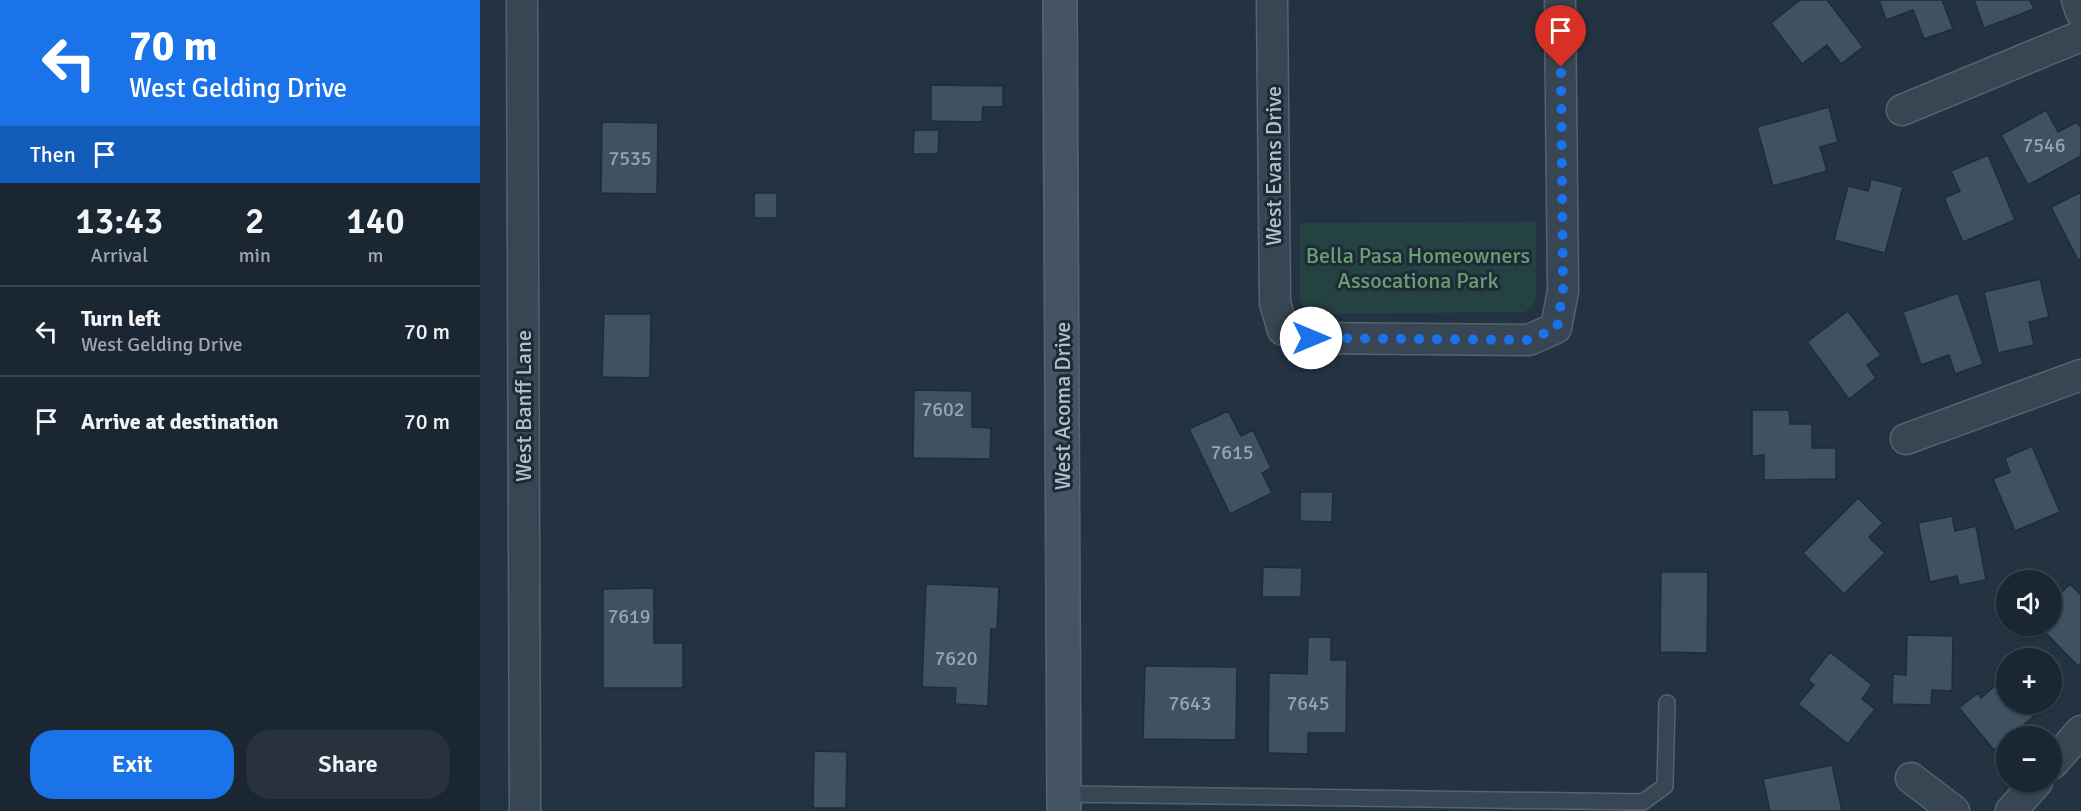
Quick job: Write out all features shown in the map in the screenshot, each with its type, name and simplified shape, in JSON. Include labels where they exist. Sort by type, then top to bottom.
[{"type":"street","name":"West Banff Lane","points":[[522,0],[525,811]]},
{"type":"street","name":"West Acoma Drive","points":[[1060,0],[1064,803]]},
{"type":"street","name":"West Evans Drive","points":[[1272,0],[1275,303],[1283,330],[1311,338],[1529,340],[1557,328],[1563,291],[1560,0]]},
{"type":"street","points":[[2077,0],[2081,12]]},
{"type":"street","points":[[1902,110],[2081,36]]},
{"type":"street","points":[[1906,439],[2081,375]]},
{"type":"street","points":[[2062,754],[2079,736]]},
{"type":"street","points":[[1911,778],[1954,811]]},
{"type":"street","points":[[2011,811],[2028,792]]},
{"type":"lane","points":[[1064,803],[1506,806],[1643,802],[1665,786],[1667,703]]},
{"type":"green space","name":"Bella Pasa Homeowners Assocationa Park","points":[[1536,222],[1536,297],[1533,307],[1524,312],[1313,314],[1305,310],[1300,300],[1300,223]]},
{"type":"building","points":[[1800,0],[1827,0],[1863,47],[1841,64],[1827,45],[1802,64],[1771,23]]},
{"type":"building","points":[[1879,0],[1942,0],[1953,29],[1924,39],[1913,10],[1886,20]]},
{"type":"building","points":[[1974,0],[2030,0],[2034,9],[1984,28]]},
{"type":"building","points":[[931,85],[1003,86],[1003,107],[983,107],[982,122],[931,121]]},
{"type":"building","points":[[1829,107],[1838,142],[1820,147],[1827,171],[1773,186],[1757,127]]},
{"type":"building","points":[[2046,110],[2058,132],[2077,122],[2081,128],[2081,156],[2028,185],[2001,135]]},
{"type":"building","points":[[602,122],[658,123],[657,194],[601,193]]},
{"type":"building","points":[[914,130],[939,130],[938,154],[913,154]]},
{"type":"building","points":[[1988,155],[2015,220],[1963,242],[1944,198],[1960,191],[1951,171]]},
{"type":"building","points":[[1871,179],[1903,187],[1885,253],[1834,240],[1848,186],[1868,191]]},
{"type":"building","points":[[2081,192],[2081,259],[2078,260],[2051,207]]},
{"type":"building","points":[[754,193],[777,193],[777,218],[754,218]]},
{"type":"building","points":[[2040,279],[2049,317],[2029,322],[2034,345],[1998,353],[1984,292]]},
{"type":"building","points":[[1958,293],[1983,364],[1955,374],[1949,355],[1921,365],[1903,312]]},
{"type":"building","points":[[1848,311],[1881,355],[1867,365],[1876,378],[1849,399],[1807,342]]},
{"type":"building","points":[[604,314],[651,314],[650,378],[602,377]]},
{"type":"building","points":[[914,390],[972,391],[972,427],[991,428],[990,459],[913,458]]},
{"type":"building","points":[[1752,410],[1789,410],[1790,424],[1812,424],[1812,448],[1836,448],[1836,479],[1764,480],[1764,455],[1752,456]]},
{"type":"building","points":[[1228,411],[1241,436],[1253,430],[1271,468],[1262,473],[1272,493],[1230,514],[1189,429]]},
{"type":"building","points":[[2032,446],[2060,512],[2015,531],[1993,479],[2010,472],[2005,458]]},
{"type":"building","points":[[1300,492],[1333,492],[1332,522],[1300,521]]},
{"type":"building","points":[[1858,498],[1883,523],[1869,537],[1885,553],[1844,594],[1803,553]]},
{"type":"building","points":[[1952,516],[1955,531],[1976,526],[1986,580],[1959,585],[1957,576],[1930,582],[1918,523]]},
{"type":"building","points":[[1263,567],[1302,568],[1301,597],[1262,597]]},
{"type":"building","points":[[1661,572],[1708,572],[1707,653],[1660,652]]},
{"type":"building","points":[[926,584],[999,587],[997,629],[991,629],[988,706],[955,704],[956,688],[922,687]]},
{"type":"building","points":[[2070,584],[2081,595],[2081,663],[2078,666],[2049,636],[2062,636],[2062,592]]},
{"type":"building","points":[[654,588],[654,643],[683,643],[683,688],[603,688],[603,589]]},
{"type":"building","points":[[1907,635],[1953,636],[1952,691],[1932,690],[1931,705],[1892,704],[1893,674],[1906,675]]},
{"type":"building","points":[[1308,637],[1331,637],[1331,660],[1347,660],[1346,733],[1308,733],[1308,754],[1268,753],[1269,673],[1307,674]]},
{"type":"building","points":[[1830,652],[1872,685],[1862,699],[1875,709],[1848,744],[1798,704],[1814,685],[1808,680]]},
{"type":"building","points":[[1145,666],[1237,667],[1236,740],[1143,739]]},
{"type":"building","points":[[1996,685],[1996,714],[2037,714],[2022,726],[1996,726],[1996,748],[1994,750],[1959,708],[1978,693],[1981,698]]},
{"type":"building","points":[[814,751],[847,752],[846,808],[813,808]]},
{"type":"building","points":[[1832,765],[1842,811],[1770,811],[1763,779]]},
{"type":"route","points":[[1311,338],[1529,340],[1557,328],[1563,291],[1561,67]]}]
